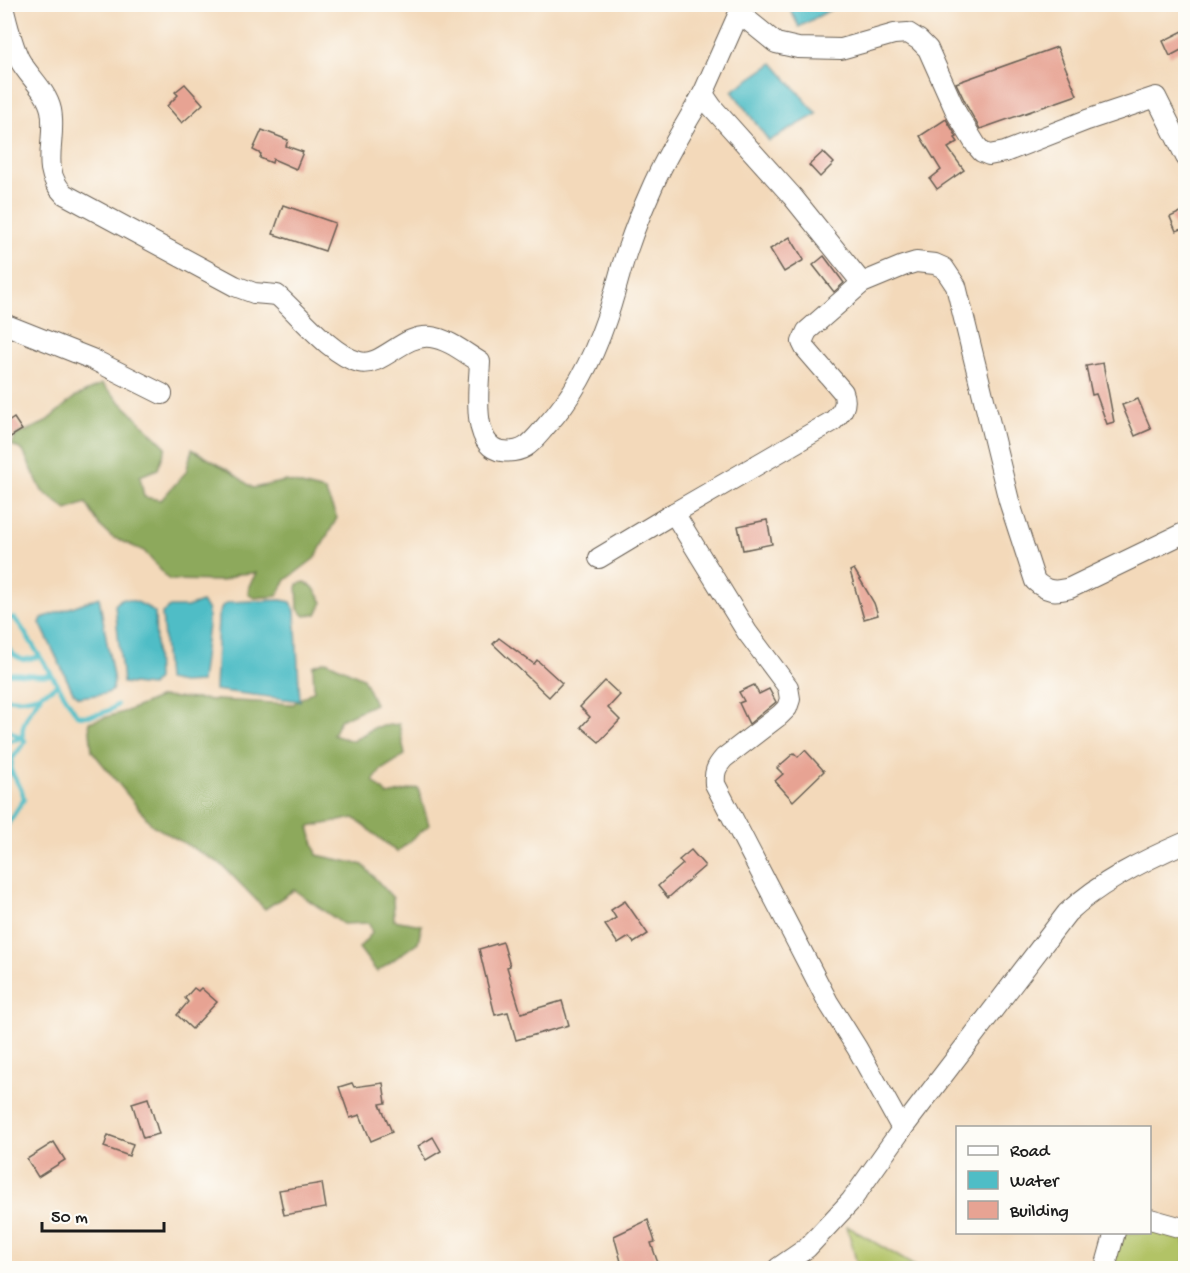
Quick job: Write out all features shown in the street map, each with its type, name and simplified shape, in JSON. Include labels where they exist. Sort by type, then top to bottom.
[{"type":"street","points":[[4,10],[20,61],[40,88],[51,110],[51,172],[56,186],[64,194],[235,286],[254,293],[277,295],[318,335],[346,357],[357,362],[366,363],[375,360],[409,339],[422,336],[444,341],[480,362],[478,402],[480,429],[486,442],[494,450],[519,451],[530,444],[556,416],[576,387],[606,320],[628,247],[651,188],[703,94],[741,9],[776,43],[798,48],[841,49],[894,34],[908,33],[927,49],[957,114],[976,145],[982,152],[989,155],[1005,152],[1087,120],[1156,97],[1185,157]]},
{"type":"street","points":[[703,94],[803,210],[862,283]]},
{"type":"street","points":[[599,558],[832,422],[840,414],[846,400],[843,392],[805,348],[802,342],[807,331],[862,283],[916,262],[935,264],[944,268],[956,286],[1008,501],[1035,581],[1044,590],[1055,592],[1070,588],[1185,532]]},
{"type":"street","points":[[4,324],[92,359],[162,394]]},
{"type":"street","points":[[674,513],[747,632],[788,687],[790,699],[787,708],[780,715],[724,758],[714,774],[715,784],[828,1002],[857,1048],[902,1129]]},
{"type":"street","points":[[778,1269],[807,1248],[835,1220],[1067,913],[1084,897],[1101,886],[1185,842]]},
{"type":"street","points":[[1151,1220],[1185,1229]]},
{"type":"street","points":[[1105,1269],[1115,1234]]},
{"type":"green space","points":[[102,384],[166,447],[158,469],[140,476],[144,497],[161,500],[186,472],[192,449],[253,488],[286,481],[325,491],[337,518],[315,558],[286,580],[277,596],[254,598],[248,594],[249,586],[256,573],[238,574],[222,581],[169,580],[144,551],[112,537],[100,526],[86,503],[67,510],[42,491],[23,451],[12,445],[16,435],[44,423],[75,397]]},
{"type":"green space","points":[[305,582],[313,587],[323,602],[317,614],[305,616],[298,609],[297,584]]},
{"type":"green space","points":[[326,661],[363,678],[375,704],[340,720],[333,735],[353,741],[375,727],[399,724],[405,755],[381,770],[373,781],[388,795],[418,788],[429,825],[397,852],[354,818],[309,827],[317,855],[363,865],[393,898],[394,920],[422,925],[418,942],[377,972],[359,948],[372,933],[369,923],[343,924],[294,890],[265,909],[221,864],[152,825],[92,751],[89,722],[127,711],[161,697],[293,704],[314,690],[313,666]]},
{"type":"green space","points":[[1151,1221],[1185,1233],[1185,1268],[1111,1268],[1120,1234],[1151,1234]]},
{"type":"green space","points":[[847,1226],[918,1268],[858,1268]]},
{"type":"water","points":[[788,5],[839,5],[799,27]]},
{"type":"water","points":[[773,63],[817,114],[769,141],[732,91]]},
{"type":"water","points":[[99,597],[114,682],[112,691],[79,697],[73,692],[40,623],[42,618]]},
{"type":"water","points":[[121,599],[139,603],[155,613],[157,679],[151,686],[123,683],[115,605]]},
{"type":"water","points":[[281,600],[291,602],[295,611],[300,701],[215,690],[218,617],[222,606],[229,602]]},
{"type":"water","points":[[202,602],[208,610],[208,625],[201,682],[182,683],[167,680],[162,613],[170,607],[187,607]]},
{"type":"building","points":[[1185,30],[1185,48],[1170,56],[1163,41]]},
{"type":"building","points":[[1057,47],[1077,95],[980,129],[956,83]]},
{"type":"building","points":[[185,84],[203,104],[182,123],[167,106],[178,95],[175,92]]},
{"type":"building","points":[[946,119],[958,142],[948,148],[964,170],[937,189],[930,179],[941,170],[920,136]]},
{"type":"building","points":[[262,130],[288,140],[286,146],[303,152],[296,169],[273,159],[272,163],[260,158],[261,154],[253,150]]},
{"type":"building","points":[[823,152],[834,163],[820,177],[809,165]]},
{"type":"building","points":[[283,205],[335,223],[325,251],[273,234]]},
{"type":"building","points":[[1185,210],[1185,228],[1176,231],[1170,217]]},
{"type":"building","points":[[790,237],[804,260],[784,272],[770,249]]},
{"type":"building","points":[[824,256],[844,283],[834,292],[813,265]]},
{"type":"building","points":[[1103,363],[1114,422],[1107,424],[1096,394],[1092,395],[1086,366]]},
{"type":"building","points":[[1138,399],[1151,429],[1135,436],[1122,405]]},
{"type":"building","points":[[14,418],[22,430],[4,441],[4,425]]},
{"type":"building","points":[[767,520],[772,544],[743,550],[738,526]]},
{"type":"building","points":[[854,569],[874,603],[878,615],[864,619],[850,571]]},
{"type":"building","points":[[499,638],[534,664],[537,660],[562,683],[549,697],[493,644]]},
{"type":"building","points":[[605,681],[620,695],[608,708],[620,720],[599,742],[581,727],[590,717],[580,707]]},
{"type":"building","points":[[754,685],[759,694],[769,689],[776,702],[749,724],[739,703],[744,701],[739,692]]},
{"type":"building","points":[[805,750],[824,771],[793,801],[775,781],[783,774],[777,768],[794,753],[798,757]]},
{"type":"building","points":[[691,850],[705,866],[668,898],[658,886],[683,864],[679,860]]},
{"type":"building","points":[[625,901],[648,934],[634,943],[629,937],[618,944],[605,925],[616,918],[611,910]]},
{"type":"building","points":[[503,942],[510,966],[507,967],[521,1013],[562,1001],[569,1025],[516,1040],[508,1012],[495,1015],[479,949]]},
{"type":"building","points":[[194,988],[198,991],[201,988],[217,1002],[192,1029],[177,1015],[188,1002],[185,998]]},
{"type":"building","points":[[352,1083],[354,1087],[383,1083],[386,1103],[380,1104],[392,1132],[371,1141],[360,1115],[350,1118],[339,1087]]},
{"type":"building","points":[[148,1098],[159,1134],[143,1138],[132,1103]]},
{"type":"building","points":[[108,1135],[133,1144],[129,1156],[104,1147]]},
{"type":"building","points":[[433,1137],[441,1151],[426,1160],[418,1146]]},
{"type":"building","points":[[54,1142],[65,1160],[38,1177],[27,1159]]},
{"type":"building","points":[[322,1183],[326,1208],[284,1215],[279,1190]]},
{"type":"building","points":[[648,1220],[655,1242],[651,1243],[660,1269],[623,1269],[614,1236]]},
{"type":"waterway","points":[[755,10],[758,4]]},
{"type":"waterway","points":[[4,618],[14,618],[20,625],[77,715],[98,714],[117,705]]},
{"type":"waterway","points":[[4,644],[14,655],[23,660],[38,657]]},
{"type":"waterway","points":[[4,674],[50,675]]},
{"type":"waterway","points":[[4,697],[11,699],[32,697],[57,685]]},
{"type":"waterway","points":[[4,780],[11,771],[12,759],[25,742],[24,724],[41,695]]},
{"type":"waterway","points":[[4,728],[22,738]]},
{"type":"waterway","points":[[4,742],[22,738]]},
{"type":"waterway","points":[[4,773],[11,771],[24,799],[4,830]]}]
